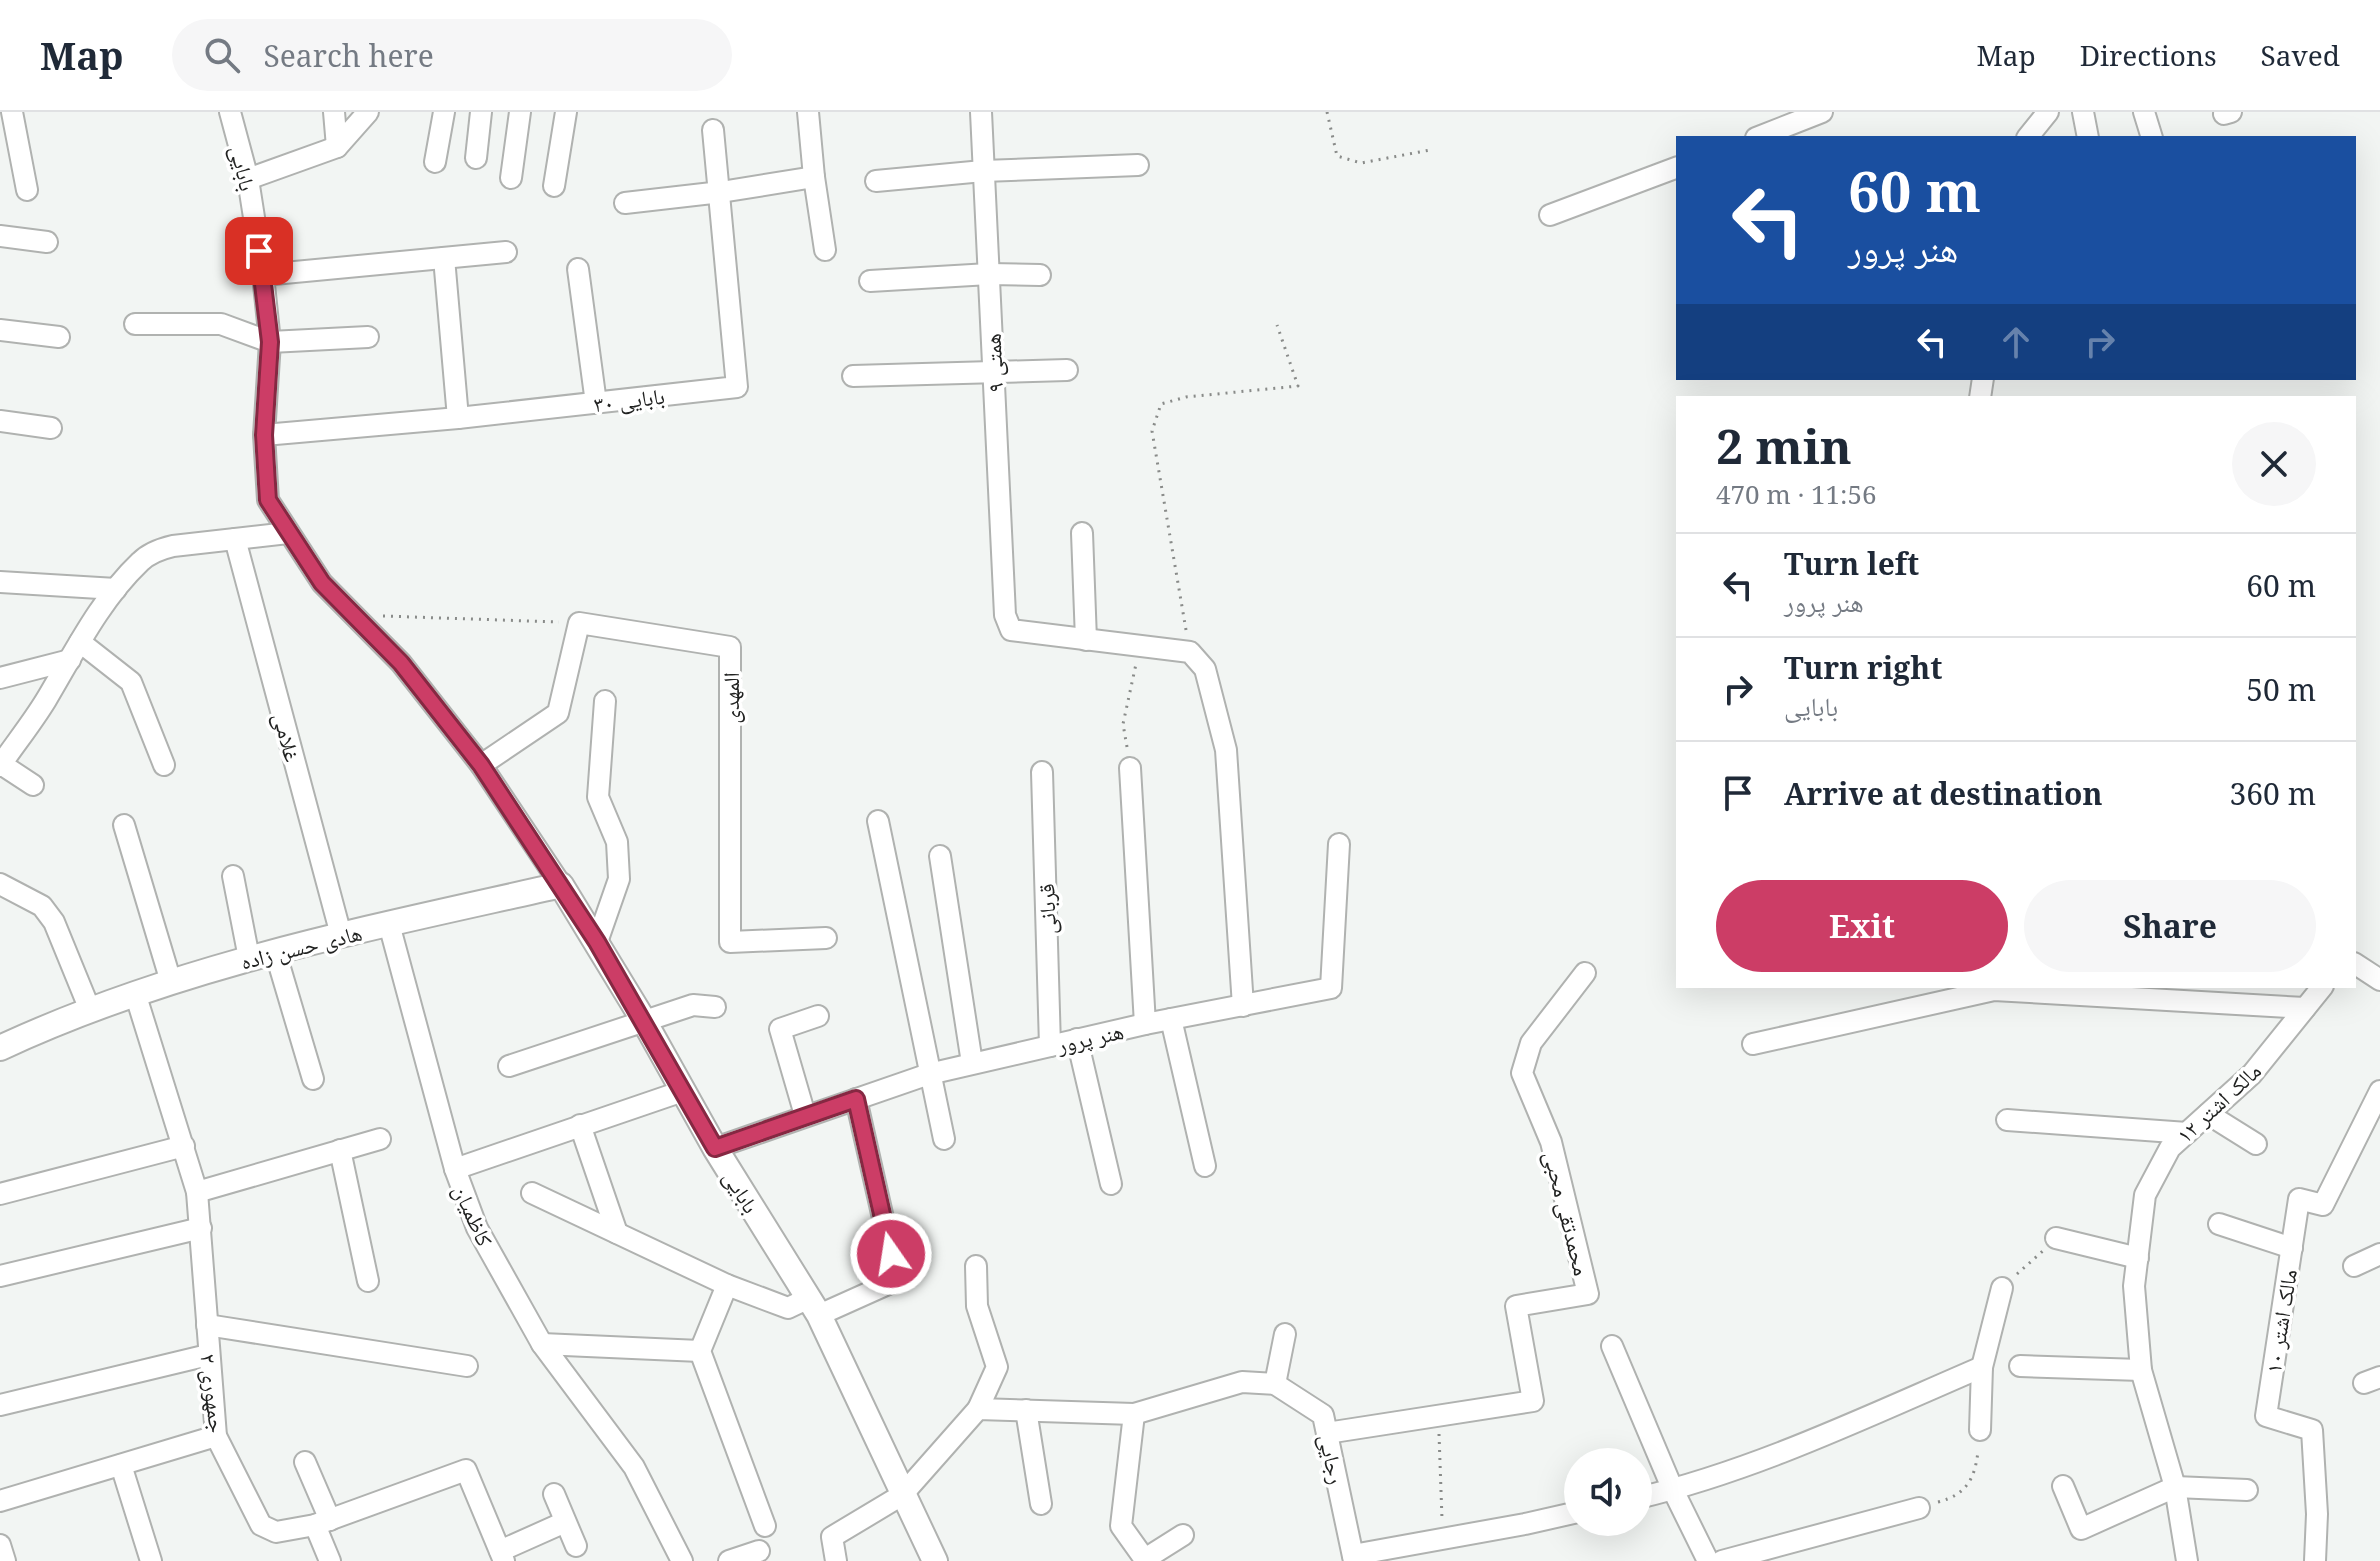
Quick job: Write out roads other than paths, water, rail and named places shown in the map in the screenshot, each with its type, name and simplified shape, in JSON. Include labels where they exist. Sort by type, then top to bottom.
[{"type":"main road","name":"هادی حسن زاده","points":[[47,1026],[135,993],[249,958],[561,885]]},
{"type":"main road","name":"بابایی","points":[[561,885],[644,1021],[715,1148],[814,1306],[935,1561]]},
{"type":"main road","points":[[0,1030],[47,1026]]},
{"type":"main road","points":[[0,1048],[47,1026]]},
{"type":"street","points":[[12,112],[27,190]]},
{"type":"street","name":"بابایی","points":[[230,112],[248,179],[270,342],[264,435],[268,500],[322,583],[401,663],[481,765],[561,885]]},
{"type":"street","points":[[334,112],[337,147]]},
{"type":"street","points":[[248,179],[337,147],[368,112]]},
{"type":"street","points":[[435,162],[444,112]]},
{"type":"street","points":[[476,158],[481,112]]},
{"type":"street","points":[[511,178],[520,112]]},
{"type":"street","points":[[554,186],[566,112]]},
{"type":"street","points":[[808,112],[825,250]]},
{"type":"street","name":"همتی ۹","points":[[981,112],[1005,615],[1011,630],[1086,640]]},
{"type":"street","points":[[1765,136],[1822,112]]},
{"type":"street","points":[[2029,136],[2048,112]]},
{"type":"street","points":[[2083,112],[2088,136]]},
{"type":"street","points":[[2144,112],[2151,136]]},
{"type":"street","name":"بابایی ۳۰","points":[[264,435],[458,418],[737,387],[713,130]]},
{"type":"street","points":[[876,181],[983,171],[1138,165]]},
{"type":"street","points":[[1550,215],[1676,168]]},
{"type":"street","points":[[625,203],[814,177]]},
{"type":"street","points":[[0,236],[47,242]]},
{"type":"street","points":[[263,275],[506,252]]},
{"type":"street","points":[[444,258],[458,418]]},
{"type":"street","points":[[578,269],[596,403]]},
{"type":"street","points":[[870,281],[989,274],[1040,275]]},
{"type":"street","points":[[135,324],[221,324],[270,342],[368,337]]},
{"type":"street","points":[[0,330],[59,337]]},
{"type":"street","points":[[853,376],[1067,370]]},
{"type":"street","points":[[0,421],[51,428]]},
{"type":"street","points":[[33,785],[1,765],[116,589],[141,560],[155,551],[173,546],[288,533]]},
{"type":"street","points":[[1082,533],[1086,640],[1190,652],[1205,669],[1226,750],[1243,1006]]},
{"type":"street","name":"غلامی","points":[[235,539],[341,935]]},
{"type":"street","points":[[0,582],[116,589]]},
{"type":"street","name":"المهدی","points":[[481,765],[558,713],[579,623],[730,647],[730,942],[826,938]]},
{"type":"street","points":[[0,678],[75,651],[131,682],[164,765]]},
{"type":"street","points":[[597,942],[619,879],[617,842],[598,797],[605,701]]},
{"type":"street","points":[[1130,768],[1145,1024]]},
{"type":"street","name":"قربانی","points":[[1042,772],[1050,1046]]},
{"type":"street","points":[[878,821],[944,1139]]},
{"type":"street","points":[[124,825],[171,982]]},
{"type":"street","name":"هنر پرور","points":[[715,1148],[929,1074],[1145,1024],[1331,988],[1339,844]]},
{"type":"street","points":[[940,856],[972,1063]]},
{"type":"street","points":[[233,876],[249,958]]},
{"type":"street","points":[[0,884],[42,906],[54,922],[90,1010]]},
{"type":"street","name":"کاظمیان","points":[[389,924],[455,1169],[477,1228],[542,1344],[634,1467],[682,1561]]},
{"type":"street","points":[[275,951],[313,1079]]},
{"type":"street","points":[[2356,964],[2380,980]]},
{"type":"street","name":"محمدتقی محبی","points":[[1327,1433],[1533,1401],[1516,1306],[1588,1294],[1551,1142],[1522,1073],[1531,1043],[1585,973]]},
{"type":"street","name":"مالک اشتر ۱۲","points":[[2187,1561],[2175,1487],[2141,1370],[2134,1286],[2145,1195],[2170,1148],[2252,1074],[2321,988]]},
{"type":"street","points":[[1753,1044],[1994,990],[2305,1008]]},
{"type":"street","name":"جمهوری ۲","points":[[135,993],[197,1192],[216,1436],[261,1525],[276,1532],[322,1523],[466,1470],[502,1556]]},
{"type":"street","points":[[509,1066],[693,1005],[715,1007]]},
{"type":"street","points":[[805,1115],[780,1029],[818,1016]]},
{"type":"street","points":[[1171,1019],[1205,1166]]},
{"type":"street","points":[[1077,1039],[1111,1184]]},
{"type":"street","points":[[455,1169],[683,1091]]},
{"type":"street","name":"مالک اشتر ۱۰","points":[[2315,1561],[2317,1514],[2312,1430],[2266,1416],[2299,1199],[2323,1205],[2380,1091]]},
{"type":"street","points":[[532,1193],[727,1285],[788,1308],[814,1306],[897,1280],[856,1099]]},
{"type":"street","points":[[2208,1114],[2256,1144]]},
{"type":"street","points":[[2007,1120],[2187,1133]]},
{"type":"street","points":[[580,1125],[617,1233]]},
{"type":"street","points":[[197,1192],[380,1139]]},
{"type":"street","points":[[0,1194],[184,1146]]},
{"type":"street","points":[[340,1150],[368,1281]]},
{"type":"street","points":[[2219,1224],[2292,1248]]},
{"type":"street","points":[[0,1276],[201,1228]]},
{"type":"street","points":[[2056,1238],[2138,1258]]},
{"type":"street","points":[[2354,1266],[2380,1254]]},
{"type":"street","points":[[836,1561],[832,1537],[902,1495],[978,1409],[997,1367],[977,1306],[976,1266]]},
{"type":"street","points":[[727,1285],[700,1351],[765,1526]]},
{"type":"street","points":[[1980,1430],[1982,1367],[2002,1288]]},
{"type":"street","points":[[207,1325],[467,1366]]},
{"type":"street","points":[[978,1409],[1134,1414],[1242,1382],[1275,1384],[1285,1334]]},
{"type":"street","points":[[542,1344],[700,1351]]},
{"type":"street","points":[[1612,1346],[1673,1490],[1708,1561]]},
{"type":"street","points":[[0,1405],[208,1355]]},
{"type":"street","points":[[2020,1366],[2141,1370]]},
{"type":"street","points":[[1652,1495],[1806,1443],[1982,1367]]},
{"type":"street","name":"رجایی","points":[[1275,1384],[1323,1415],[1354,1558]]},
{"type":"street","points":[[1026,1410],[1041,1504]]},
{"type":"street","points":[[1134,1414],[1121,1526],[1145,1560],[1183,1535]]},
{"type":"street","points":[[0,1501],[216,1436]]},
{"type":"street","points":[[305,1462],[330,1561]]},
{"type":"street","points":[[121,1465],[151,1561]]},
{"type":"street","points":[[2063,1486],[2081,1529],[2175,1487],[2247,1490]]},
{"type":"street","points":[[554,1494],[576,1546]]},
{"type":"street","points":[[1722,1561],[1919,1508]]},
{"type":"street","points":[[1354,1558],[1564,1515]]},
{"type":"street","points":[[502,1556],[565,1522]]},
{"type":"street","points":[[0,1545],[5,1561]]},
{"type":"street","points":[[729,1561],[759,1551]]}]
